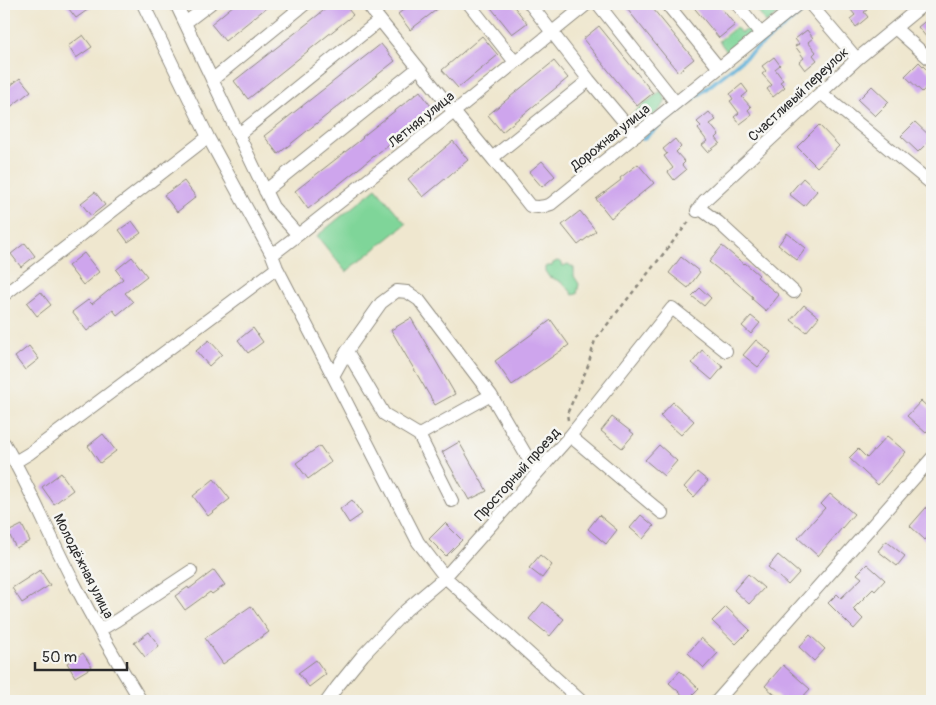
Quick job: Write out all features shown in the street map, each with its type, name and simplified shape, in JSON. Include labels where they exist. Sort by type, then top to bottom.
[{"type":"street","points":[[143,4],[208,137],[272,254],[277,268],[418,542],[445,577],[581,701]]},
{"type":"street","points":[[176,4],[273,208],[298,236]]},
{"type":"street","points":[[185,23],[210,4]]},
{"type":"street","points":[[212,80],[305,4]]},
{"type":"street","points":[[238,135],[384,4]]},
{"type":"street","points":[[469,4],[515,62]]},
{"type":"street","points":[[530,4],[636,136]]},
{"type":"street","name":"Летняя улица","points":[[272,254],[298,236],[587,4]]},
{"type":"street","points":[[598,4],[676,104]]},
{"type":"street","points":[[667,4],[719,68]]},
{"type":"street","points":[[737,4],[761,34]]},
{"type":"street","name":"Дорожная улица","points":[[373,12],[530,206],[543,207],[552,204],[798,4]]},
{"type":"street","points":[[810,4],[857,59]]},
{"type":"street","name":"Счастливый переулок","points":[[698,210],[704,201],[857,59],[924,4]]},
{"type":"street","points":[[895,28],[932,61]]},
{"type":"street","points":[[265,191],[418,68]]},
{"type":"street","points":[[492,158],[590,80]]},
{"type":"street","points":[[821,92],[932,184]]},
{"type":"street","points":[[4,295],[208,137]]},
{"type":"street","points":[[698,210],[718,222],[794,292]]},
{"type":"street","points":[[15,462],[30,453],[277,268]]},
{"type":"street","points":[[333,376],[381,303],[397,291],[408,292],[419,300],[491,395],[529,460],[539,471]]},
{"type":"street","name":"Просторный проезд","points":[[327,701],[369,649],[406,610],[445,577],[570,436],[672,308],[726,351]]},
{"type":"street","points":[[348,351],[384,414],[419,435],[452,501]]},
{"type":"street","points":[[419,435],[491,395]]},
{"type":"street","points":[[570,436],[662,513]]},
{"type":"street","name":"Молодёжная улица","points":[[4,443],[73,581],[125,676],[141,701]]},
{"type":"street","points":[[717,701],[932,458]]},
{"type":"street","points":[[100,630],[191,570]]},
{"type":"path","points":[[570,436],[567,414],[588,366],[595,340],[698,210]]},
{"type":"green space","points":[[763,4],[791,4],[766,23],[756,9]]},
{"type":"green space","points":[[736,27],[741,33],[748,28],[750,35],[728,53],[719,41]]},
{"type":"green space","points":[[661,91],[665,97],[664,105],[643,121],[635,121],[630,115]]},
{"type":"green space","points":[[376,188],[406,224],[346,272],[317,236]]},
{"type":"green space","points":[[557,261],[561,262],[563,266],[568,264],[574,268],[574,276],[579,284],[577,294],[573,295],[559,281],[549,277],[545,271],[545,267],[552,266]]},
{"type":"building","points":[[65,4],[96,4],[76,18]]},
{"type":"building","points":[[235,4],[271,4],[225,41],[211,24]]},
{"type":"building","points":[[332,4],[344,4],[353,15],[248,99],[234,81]]},
{"type":"building","points":[[411,4],[444,4],[410,30],[398,14]]},
{"type":"building","points":[[488,4],[512,4],[527,23],[512,34]]},
{"type":"building","points":[[623,4],[649,4],[694,59],[678,72]]},
{"type":"building","points":[[691,4],[718,4],[735,25],[719,38]]},
{"type":"building","points":[[846,4],[863,4],[867,10],[864,12],[868,17],[856,27],[850,19],[855,15]]},
{"type":"building","points":[[928,19],[932,24],[932,44],[918,27]]},
{"type":"building","points":[[599,26],[653,93],[637,106],[583,39]]},
{"type":"building","points":[[807,30],[813,38],[808,42],[816,52],[813,55],[817,60],[805,70],[799,62],[804,58],[795,46],[799,44],[795,39]]},
{"type":"building","points":[[83,35],[92,47],[76,58],[68,46]]},
{"type":"building","points":[[482,36],[498,55],[458,88],[442,70]]},
{"type":"building","points":[[381,44],[395,61],[278,154],[264,136]]},
{"type":"building","points":[[774,57],[780,65],[775,69],[783,80],[780,82],[785,87],[773,97],[767,89],[772,85],[762,74],[766,71],[762,66]]},
{"type":"building","points":[[554,61],[568,78],[502,132],[488,115]]},
{"type":"building","points":[[919,62],[932,75],[932,81],[922,92],[905,76]]},
{"type":"building","points":[[20,78],[31,91],[4,112],[4,91]]},
{"type":"building","points":[[742,84],[748,92],[742,97],[751,107],[748,110],[752,115],[740,124],[734,117],[739,113],[730,101],[733,99],[730,94]]},
{"type":"building","points":[[872,86],[889,102],[875,116],[858,100]]},
{"type":"building","points":[[420,91],[433,109],[308,209],[295,191]]},
{"type":"building","points":[[709,112],[716,120],[710,124],[719,135],[716,138],[720,143],[708,152],[702,145],[707,141],[698,129],[701,126],[697,122]]},
{"type":"building","points":[[915,122],[932,138],[918,152],[901,136]]},
{"type":"building","points":[[819,125],[839,146],[817,167],[797,147]]},
{"type":"building","points":[[675,139],[681,147],[676,152],[685,162],[682,165],[686,170],[674,180],[668,172],[673,168],[664,156],[667,154],[663,149]]},
{"type":"building","points":[[453,141],[468,160],[423,197],[408,179]]},
{"type":"building","points":[[542,161],[555,176],[542,187],[529,172]]},
{"type":"building","points":[[638,164],[654,183],[611,218],[596,199]]},
{"type":"building","points":[[803,178],[817,191],[804,206],[789,194]]},
{"type":"building","points":[[184,181],[196,197],[177,212],[164,195]]},
{"type":"building","points":[[95,192],[105,205],[91,216],[81,203]]},
{"type":"building","points":[[580,211],[596,231],[578,245],[562,225]]},
{"type":"building","points":[[132,221],[141,233],[128,242],[119,230]]},
{"type":"building","points":[[787,233],[806,248],[797,260],[778,245]]},
{"type":"building","points":[[25,243],[35,256],[21,267],[11,254]]},
{"type":"building","points":[[722,246],[759,275],[757,277],[779,295],[766,311],[752,299],[753,297],[709,262]]},
{"type":"building","points":[[84,253],[99,272],[83,285],[68,266]]},
{"type":"building","points":[[132,257],[147,276],[125,293],[133,302],[117,315],[113,310],[87,331],[72,312],[88,300],[92,304],[123,279],[116,270]]},
{"type":"building","points":[[681,257],[700,272],[688,288],[669,273]]},
{"type":"building","points":[[700,288],[711,298],[704,306],[692,296]]},
{"type":"building","points":[[41,292],[51,305],[37,316],[27,303]]},
{"type":"building","points":[[804,305],[819,317],[806,332],[791,320]]},
{"type":"building","points":[[751,316],[760,323],[751,334],[742,326]]},
{"type":"building","points":[[411,318],[455,394],[435,405],[391,330]]},
{"type":"building","points":[[551,320],[569,345],[512,385],[495,361]]},
{"type":"building","points":[[253,328],[263,342],[248,353],[238,340]]},
{"type":"building","points":[[209,340],[222,354],[209,366],[196,351]]},
{"type":"building","points":[[756,340],[771,352],[758,367],[743,355]]},
{"type":"building","points":[[29,346],[39,359],[25,370],[15,357]]},
{"type":"building","points":[[702,350],[723,367],[712,380],[692,363]]},
{"type":"building","points":[[921,401],[932,411],[932,426],[926,433],[907,416]]},
{"type":"building","points":[[673,402],[694,421],[681,435],[660,416]]},
{"type":"building","points":[[612,417],[634,434],[622,448],[601,431]]},
{"type":"building","points":[[103,434],[116,451],[100,463],[88,446]]},
{"type":"building","points":[[887,436],[906,452],[878,485],[849,458],[858,449],[867,458]]},
{"type":"building","points":[[459,442],[487,491],[469,500],[442,452]]},
{"type":"building","points":[[659,445],[677,461],[664,476],[645,460]]},
{"type":"building","points":[[320,446],[331,462],[308,479],[296,463]]},
{"type":"building","points":[[697,472],[708,481],[694,497],[684,487]]},
{"type":"building","points":[[61,473],[73,490],[54,504],[42,487]]},
{"type":"building","points":[[214,479],[230,499],[208,516],[193,496]]},
{"type":"building","points":[[830,494],[854,514],[818,556],[798,538],[825,508],[821,504]]},
{"type":"building","points":[[352,500],[362,514],[349,523],[340,509]]},
{"type":"building","points":[[932,501],[932,532],[925,540],[910,526]]},
{"type":"building","points":[[599,515],[617,530],[606,544],[588,529]]},
{"type":"building","points":[[641,515],[654,526],[643,539],[630,528]]},
{"type":"building","points":[[445,523],[462,540],[446,556],[429,539]]},
{"type":"building","points":[[22,525],[30,541],[16,548],[8,532]]},
{"type":"building","points":[[886,541],[905,556],[897,566],[878,551]]},
{"type":"building","points":[[540,555],[552,565],[542,578],[529,568]]},
{"type":"building","points":[[778,555],[799,573],[788,585],[768,567]]},
{"type":"building","points":[[867,564],[885,580],[853,609],[863,619],[854,629],[828,603],[837,594],[841,598],[862,578],[857,574]]},
{"type":"building","points":[[40,570],[50,585],[22,603],[12,588]]},
{"type":"building","points":[[214,570],[225,585],[212,594],[210,592],[185,610],[175,596],[188,587],[189,589]]},
{"type":"building","points":[[748,574],[764,588],[749,604],[734,590]]},
{"type":"building","points":[[543,602],[564,619],[550,636],[529,619]]},
{"type":"building","points":[[251,606],[269,632],[223,664],[205,638]]},
{"type":"building","points":[[726,607],[750,630],[736,644],[712,621]]},
{"type":"building","points":[[149,632],[159,646],[145,657],[134,643]]},
{"type":"building","points":[[810,635],[825,649],[814,661],[799,647]]},
{"type":"building","points":[[701,638],[718,653],[704,668],[688,653]]},
{"type":"building","points":[[83,653],[92,667],[75,677],[67,663]]},
{"type":"building","points":[[316,660],[326,674],[309,687],[298,673]]},
{"type":"building","points":[[783,665],[810,689],[799,701],[782,701],[765,686]]},
{"type":"building","points":[[680,671],[699,689],[688,700],[669,683]]},
{"type":"waterway","points":[[643,139],[801,13]]}]
